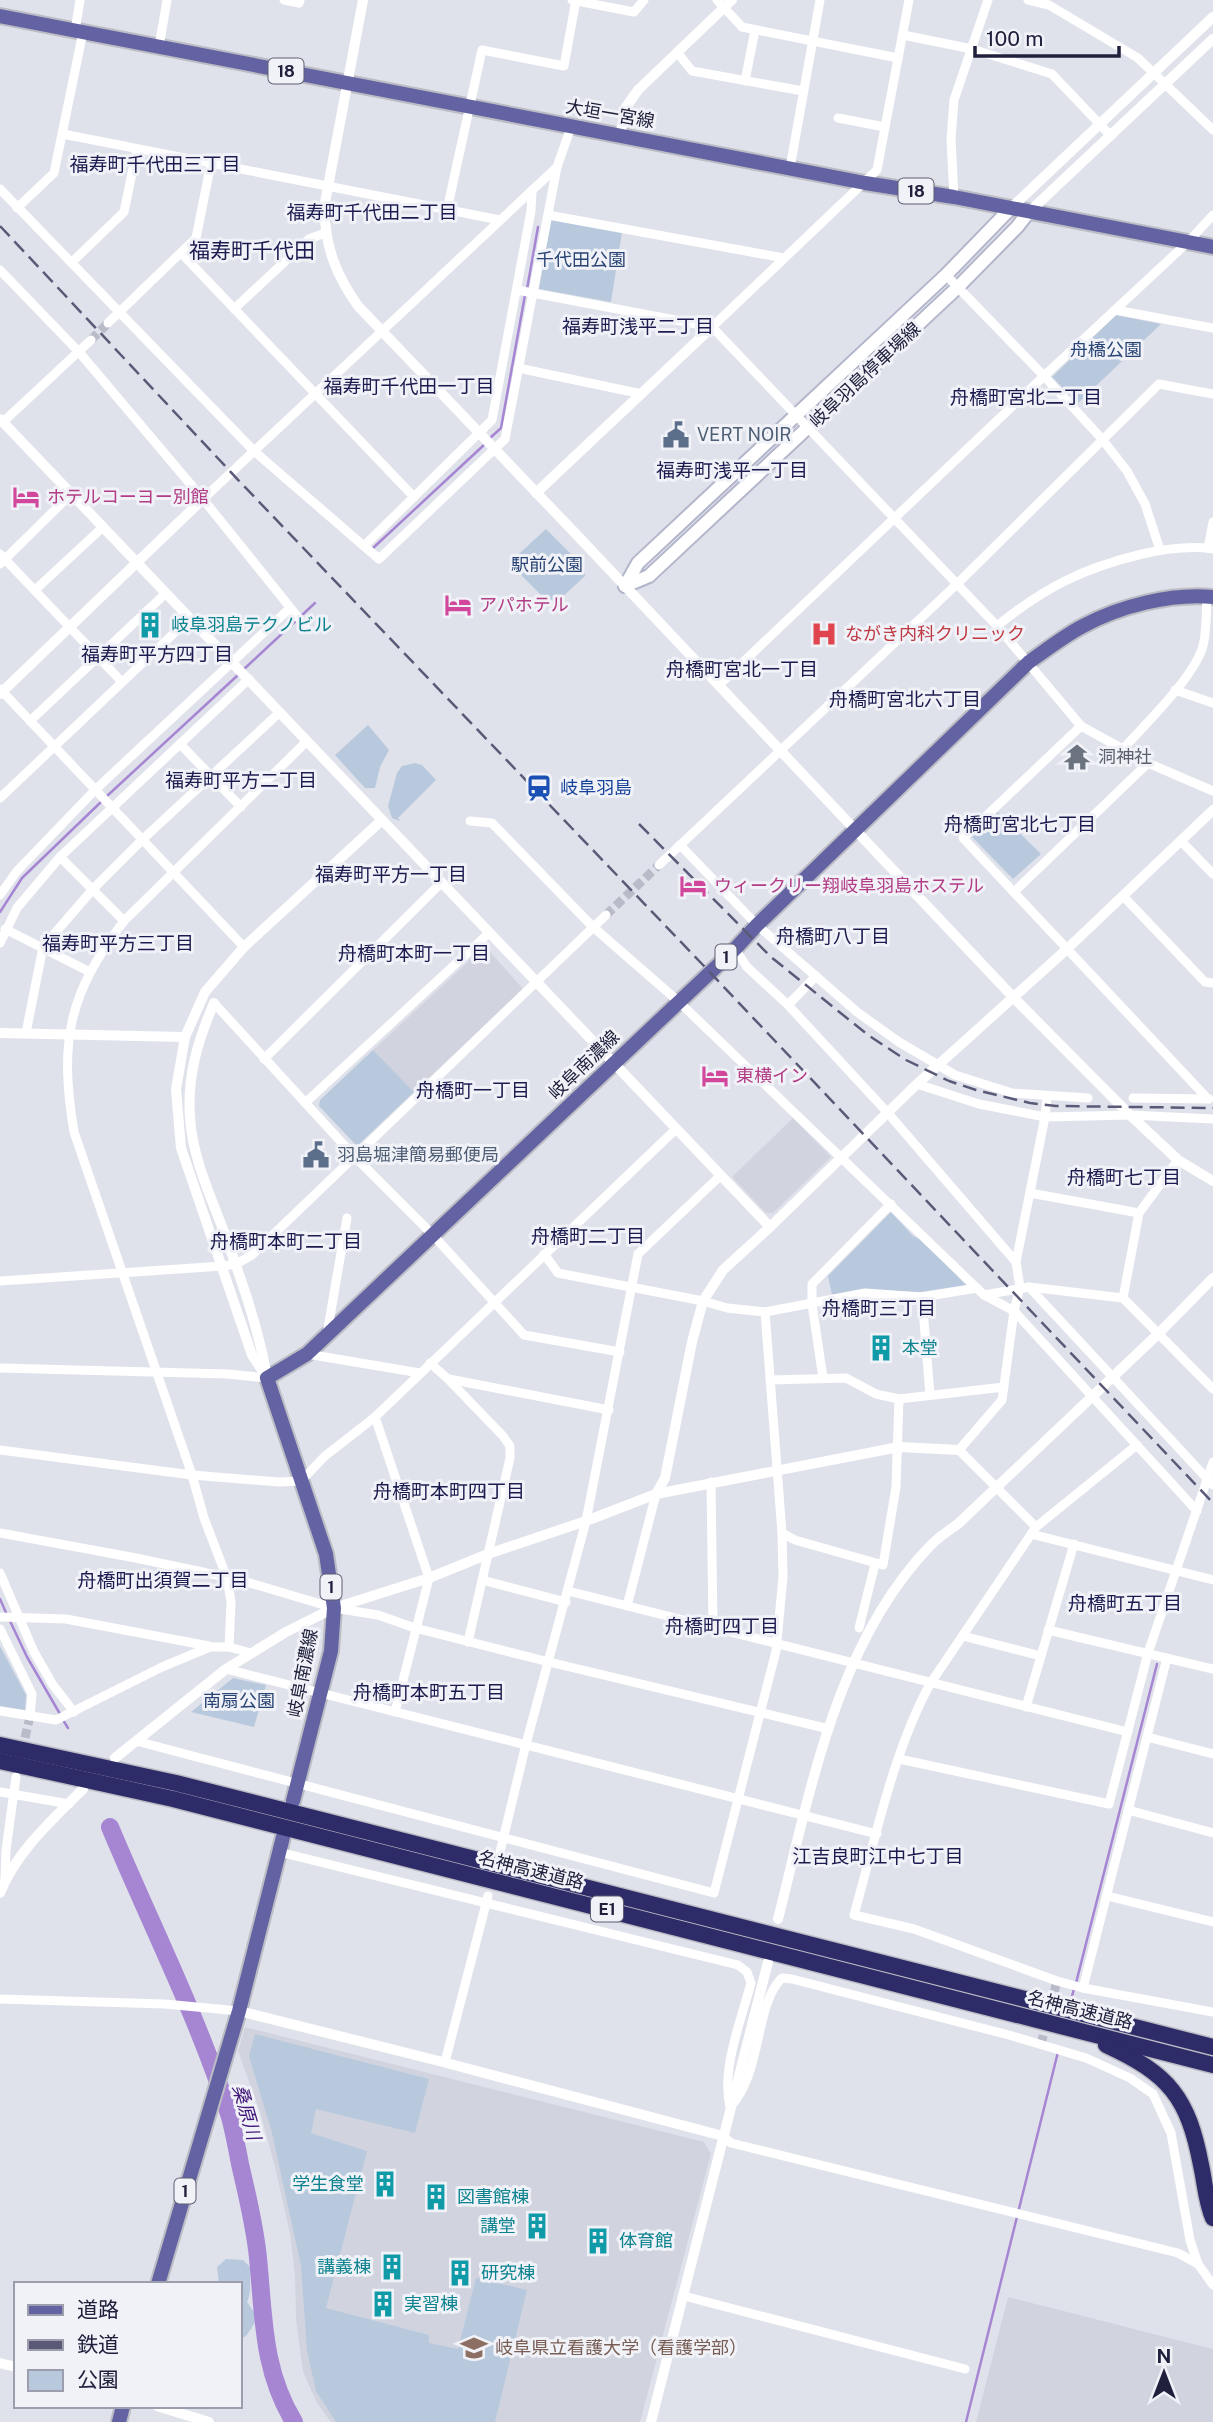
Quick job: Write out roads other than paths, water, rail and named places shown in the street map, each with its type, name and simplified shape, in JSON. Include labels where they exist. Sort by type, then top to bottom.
[{"type":"highway","name":"名神高速道路","points":[[0,1745],[190,1787],[1213,2047]]},
{"type":"highway","name":"名神高速道路","points":[[0,1761],[173,1799],[1213,2065]]},
{"type":"highway","points":[[1054,2006],[1213,2037]]},
{"type":"highway","points":[[1065,2026],[1138,2059],[1169,2085],[1188,2113],[1213,2218]]},
{"type":"main road","name":"大垣一宮線","points":[[0,16],[571,127],[1213,247]]},
{"type":"main road","name":"岐阜羽島停車場線","points":[[625,586],[638,563],[946,275],[1010,209]]},
{"type":"main road","name":"岐阜羽島停車場線","points":[[625,586],[649,576],[808,429],[958,287],[1017,228],[1028,213]]},
{"type":"main road","name":"岐阜南濃線","points":[[293,1801],[331,1651],[334,1608],[326,1554],[267,1378],[307,1354],[614,1064],[1029,662],[1065,636],[1105,615],[1148,603],[1210,597]]},
{"type":"main road","name":"1","points":[[159,2282],[239,2011],[281,1845]]},
{"type":"street","points":[[17,208],[54,173],[63,134],[79,31],[80,0]]},
{"type":"street","points":[[159,47],[167,0]]},
{"type":"street","points":[[284,0],[299,3],[300,0]]},
{"type":"street","points":[[363,0],[324,208],[329,253],[341,281],[358,306],[1013,997],[1178,1160],[1213,1181]]},
{"type":"street","points":[[447,210],[482,50],[564,66],[575,0],[634,12],[644,0]]},
{"type":"street","points":[[790,168],[820,0]]},
{"type":"street","points":[[536,493],[877,170],[909,0]]},
{"type":"street","points":[[954,197],[951,139],[954,100],[988,0]]},
{"type":"street","points":[[1028,0],[1050,3],[1138,58],[1213,130]]},
{"type":"street","points":[[620,135],[626,107],[638,90],[724,3],[743,27],[812,43],[898,58]]},
{"type":"street","points":[[1010,209],[1213,17]]},
{"type":"street","points":[[745,81],[755,30]]},
{"type":"street","points":[[903,35],[972,49],[1052,74],[1111,136]]},
{"type":"street","points":[[1028,213],[1213,39]]},
{"type":"street","points":[[677,52],[692,71],[803,91]]},
{"type":"street","points":[[838,118],[886,127]]},
{"type":"street","points":[[366,546],[481,434],[492,420],[548,215],[557,167],[571,127]]},
{"type":"street","points":[[63,134],[499,220]]},
{"type":"street","points":[[72,262],[124,212],[137,149]]},
{"type":"street","points":[[108,323],[196,238],[211,163]]},
{"type":"street","points":[[244,947],[144,839],[1,692],[557,167]]},
{"type":"street","points":[[0,189],[255,452],[379,559],[492,447],[505,439],[518,368],[532,190]]},
{"type":"street","points":[[548,215],[784,258]]},
{"type":"street","points":[[719,685],[1188,242],[1213,215]]},
{"type":"street","points":[[234,309],[309,239],[325,233]]},
{"type":"street","points":[[181,253],[414,497]]},
{"type":"street","points":[[0,270],[79,352],[203,499],[304,625]]},
{"type":"street","points":[[946,275],[1044,376],[1102,439],[1127,471],[1145,504],[1160,551]]},
{"type":"street","points":[[526,291],[712,327],[997,626],[1081,726],[1148,763],[1213,791]]},
{"type":"street","points":[[1115,310],[1213,328]]},
{"type":"street","points":[[91,340],[1,422],[770,1227]]},
{"type":"street","points":[[518,368],[642,394]]},
{"type":"street","points":[[659,865],[957,584],[1160,384],[1213,394]]},
{"type":"street","points":[[71,494],[2,559],[122,682]]},
{"type":"street","points":[[997,626],[1020,607],[1078,573],[1160,551],[1211,548],[1213,522]]},
{"type":"street","points":[[34,590],[103,527]]},
{"type":"street","points":[[30,721],[166,593]]},
{"type":"street","points":[[1123,750],[1175,690],[1202,649],[1210,597]]},
{"type":"street","points":[[0,943],[17,908],[60,858],[180,744],[293,611]]},
{"type":"street","points":[[0,798],[190,618]]},
{"type":"street","points":[[0,895],[17,871],[98,792],[241,671]]},
{"type":"street","points":[[1175,690],[1213,703]]},
{"type":"street","points":[[26,1033],[43,947],[93,889],[279,713]]},
{"type":"street","points":[[1081,726],[963,838],[1211,1099]]},
{"type":"street","points":[[229,1647],[231,1602],[227,1578],[204,1518],[192,1475],[74,1132],[68,1080],[69,1033],[82,987],[101,951],[124,921],[306,742]]},
{"type":"street","points":[[180,744],[241,807]]},
{"type":"street","points":[[1014,892],[1148,763]]},
{"type":"street","points":[[627,1606],[656,1494],[666,1478],[692,1342],[703,1301],[723,1270],[938,1064],[1067,949],[1213,810]]},
{"type":"street","points":[[267,1378],[252,1355],[181,1148],[176,1089],[185,1037],[205,992],[244,947],[382,820]]},
{"type":"street","points":[[470,821],[492,823],[593,927],[678,1001],[980,1291],[1014,1311],[1198,1511]]},
{"type":"street","points":[[1181,841],[1213,874]]},
{"type":"street","points":[[680,845],[757,925],[857,1012],[899,1042],[956,1075],[1012,1093],[1088,1098]]},
{"type":"street","points":[[60,858],[124,921]]},
{"type":"street","points":[[264,1059],[441,883]]},
{"type":"street","points":[[1124,896],[1205,982],[1213,983]]},
{"type":"street","points":[[0,1280],[223,1266],[236,1264],[252,1255],[606,915]]},
{"type":"street","points":[[5,929],[90,972]]},
{"type":"street","points":[[305,1103],[489,933]]},
{"type":"street","points":[[735,948],[747,967],[788,1005],[887,1112],[1016,1262],[1025,1287],[1210,1482]]},
{"type":"street","points":[[788,1005],[816,976]]},
{"type":"street","points":[[267,1378],[261,1343],[197,1156],[189,1115],[191,1071],[202,1030],[214,1003],[524,1335],[620,1352]]},
{"type":"street","points":[[0,1033],[185,1037]]},
{"type":"street","points":[[917,1084],[979,1104],[1045,1117],[1130,1115],[1213,1119]]},
{"type":"street","points":[[1016,1262],[1047,1096]]},
{"type":"street","points":[[1133,1098],[1211,1099]]},
{"type":"street","points":[[0,1450],[192,1475],[279,1482],[301,1481],[325,1456],[375,1417],[676,1129]]},
{"type":"street","points":[[1124,1298],[1139,1213],[1178,1160]]},
{"type":"street","points":[[500,1852],[586,1521],[638,1254],[720,1176]]},
{"type":"street","points":[[1030,1194],[1139,1213]]},
{"type":"street","points":[[823,1378],[812,1304],[812,1284],[891,1204]]},
{"type":"street","points":[[327,1335],[347,1218]]},
{"type":"street","points":[[544,1254],[558,1273],[727,1308],[765,1312],[865,1293],[922,1297],[1025,1287],[1124,1298],[1213,1389]]},
{"type":"street","points":[[778,1919],[829,1729],[852,1663],[873,1622],[931,1544],[959,1523],[1213,1278]]},
{"type":"street","points":[[959,1450],[1002,1400],[1014,1311],[1025,1287]]},
{"type":"street","points":[[922,1297],[930,1395]]},
{"type":"street","points":[[136,1741],[714,1893],[777,1643],[783,1577],[765,1312]]},
{"type":"street","points":[[307,1354],[420,1373]]},
{"type":"street","points":[[430,1363],[510,1446],[510,1458],[468,1642]]},
{"type":"street","points":[[0,1367],[228,1374],[267,1378]]},
{"type":"street","points":[[770,1380],[846,1378],[876,1394],[899,1399],[1004,1387]]},
{"type":"street","points":[[448,1379],[609,1410]]},
{"type":"street","points":[[782,1533],[795,1540],[883,1565],[896,1487],[899,1399]]},
{"type":"street","points":[[375,1417],[429,1578],[395,1712]]},
{"type":"street","points":[[1137,1445],[1034,1530],[930,1684],[916,1711],[899,1759],[854,1914],[914,1929],[1069,1984],[1213,2012]]},
{"type":"street","points":[[115,1758],[226,1669],[286,1632],[334,1608],[429,1578],[656,1494],[899,1447],[959,1450],[997,1486],[1034,1530],[1074,1544],[1213,1580]]},
{"type":"street","points":[[899,1759],[1108,1804],[1148,1653],[1210,1482],[1213,1462]]},
{"type":"street","points":[[712,1482],[713,1627]]},
{"type":"street","points":[[0,1533],[227,1578],[334,1608],[378,1615],[468,1642],[829,1729]]},
{"type":"street","points":[[1026,1707],[1074,1544]]},
{"type":"street","points":[[859,1628],[875,1564]]},
{"type":"street","points":[[0,1573],[16,1616],[34,1652],[73,1712]]},
{"type":"street","points":[[482,1580],[566,1602]]},
{"type":"street","points":[[568,1591],[1213,1754]]},
{"type":"street","points":[[1,1617],[66,1619],[251,1653]]},
{"type":"street","points":[[0,1629],[32,1694],[30,1716]]},
{"type":"street","points":[[1048,1630],[1213,1669]]},
{"type":"street","points":[[963,1636],[1041,1656]]},
{"type":"street","points":[[0,1711],[59,1718],[162,1667],[210,1647]]},
{"type":"street","points":[[1082,1987],[1167,1658]]},
{"type":"street","points":[[226,1669],[877,1834]]},
{"type":"street","points":[[5,1881],[3,1849],[16,1777]]},
{"type":"street","points":[[0,1893],[25,1850],[83,1789]]},
{"type":"street","points":[[0,1791],[69,1804]]},
{"type":"street","points":[[1128,1810],[1213,1833]]},
{"type":"street","points":[[281,1845],[738,1965],[747,1972],[751,1983],[727,2076],[730,2107]]},
{"type":"street","points":[[1107,1896],[1213,1922]]},
{"type":"street","points":[[444,2062],[486,1899]]},
{"type":"street","points":[[651,2422],[768,1962]]},
{"type":"street","points":[[730,2107],[739,2098],[747,2082],[771,1992],[782,1978],[1053,2048],[1104,2065],[1153,2094],[1171,2133],[1190,2240],[1198,2264],[1213,2285]]},
{"type":"street","points":[[0,1999],[165,2004],[239,2011],[723,2136],[731,2143],[1178,2253],[1198,2264]]},
{"type":"street","points":[[684,2296],[965,2369]]},
{"type":"street","points":[[163,2408],[209,2422]]},
{"type":"waterway","points":[[527,289],[538,227]]},
{"type":"waterway","points":[[489,439],[501,428],[525,295]]},
{"type":"waterway","points":[[372,549],[485,444]]},
{"type":"waterway","points":[[243,670],[315,603]]},
{"type":"waterway","points":[[107,796],[238,675]]},
{"type":"waterway","points":[[0,912],[22,878],[102,801]]},
{"type":"waterway","points":[[0,1599],[7,1615]]},
{"type":"waterway","points":[[10,1621],[60,1714]]},
{"type":"waterway","points":[[1076,1983],[1157,1664]]},
{"type":"waterway","points":[[63,1720],[68,1728]]},
{"type":"waterway","name":"桑原川","points":[[110,1827],[189,2007],[230,2117],[255,2234],[270,2362],[294,2422]]},
{"type":"waterway","points":[[1071,2000],[1074,1989]]},
{"type":"waterway","points":[[966,2422],[1058,2052]]},
{"type":"tunnel","points":[[91,340],[108,323]]},
{"type":"tunnel","points":[[606,915],[659,865]]},
{"type":"tunnel","points":[[22,1751],[30,1716]]},
{"type":"tunnel","points":[[1041,2044],[1057,1981]]},
{"type":"railway","points":[[0,226],[242,484],[1213,1503]]},
{"type":"railway","points":[[639,824],[771,957],[868,1035],[906,1060],[949,1081],[1030,1103],[1056,1106],[1213,1108]]},
{"type":"place","name":"VERT NOIR","points":[[676,435]]},
{"type":"place","name":"ホテルコーヨー別館","points":[[26,497]]},
{"type":"place","name":"アパホテル","points":[[458,605]]},
{"type":"place","name":"岐阜羽島テクノビル","points":[[150,625]]},
{"type":"place","name":"ながき内科クリニック","points":[[824,634]]},
{"type":"place","name":"洞神社","points":[[1077,757]]},
{"type":"place","name":"岐阜羽島","points":[[539,788]]},
{"type":"place","name":"ウィークリー翔岐阜羽島ホステル","points":[[693,886]]},
{"type":"place","name":"東横イン","points":[[715,1076]]},
{"type":"place","name":"羽島堀津簡易郵便局","points":[[316,1155]]},
{"type":"place","name":"本堂","points":[[881,1348]]},
{"type":"place","name":"学生食堂","points":[[385,2184]]},
{"type":"place","name":"図書館棟","points":[[436,2197]]},
{"type":"place","name":"講堂","points":[[537,2226]]},
{"type":"place","name":"体育館","points":[[598,2241]]},
{"type":"place","name":"講義棟","points":[[392,2267]]},
{"type":"place","name":"研究棟","points":[[460,2273]]},
{"type":"place","name":"実習棟","points":[[383,2304]]},
{"type":"place","name":"岐阜県立看護大学（看護学部）","points":[[474,2348]]},
{"type":"district","name":"福寿町千代田三丁目","points":[[155,164]]},
{"type":"district","name":"福寿町千代田二丁目","points":[[372,212]]},
{"type":"district","name":"福寿町千代田","points":[[252,251]]},
{"type":"district","name":"福寿町浅平二丁目","points":[[638,326]]},
{"type":"district","name":"福寿町千代田一丁目","points":[[409,386]]},
{"type":"district","name":"舟橋町宮北二丁目","points":[[1026,397]]},
{"type":"district","name":"福寿町浅平一丁目","points":[[732,470]]},
{"type":"district","name":"福寿町平方四丁目","points":[[157,654]]},
{"type":"district","name":"舟橋町宮北一丁目","points":[[742,669]]},
{"type":"district","name":"舟橋町宮北六丁目","points":[[905,699]]},
{"type":"district","name":"福寿町平方二丁目","points":[[241,780]]},
{"type":"district","name":"舟橋町宮北七丁目","points":[[1020,824]]},
{"type":"district","name":"福寿町平方一丁目","points":[[391,874]]},
{"type":"district","name":"舟橋町八丁目","points":[[833,936]]},
{"type":"district","name":"福寿町平方三丁目","points":[[118,943]]},
{"type":"district","name":"舟橋町本町一丁目","points":[[414,953]]},
{"type":"district","name":"舟橋町一丁目","points":[[473,1090]]},
{"type":"district","name":"舟橋町七丁目","points":[[1124,1177]]},
{"type":"district","name":"舟橋町二丁目","points":[[588,1236]]},
{"type":"district","name":"舟橋町本町二丁目","points":[[286,1241]]},
{"type":"district","name":"舟橋町三丁目","points":[[879,1308]]},
{"type":"district","name":"舟橋町本町四丁目","points":[[449,1491]]},
{"type":"district","name":"舟橋町出須賀二丁目","points":[[163,1580]]},
{"type":"district","name":"舟橋町五丁目","points":[[1125,1603]]},
{"type":"district","name":"舟橋町四丁目","points":[[722,1626]]},
{"type":"district","name":"舟橋町本町五丁目","points":[[429,1692]]},
{"type":"district","name":"江吉良町江中七丁目","points":[[878,1856]]},
{"type":"park label","name":"千代田公園","points":[[581,260]]},
{"type":"park label","name":"舟橋公園","points":[[1106,350]]},
{"type":"park label","name":"駅前公園","points":[[547,565]]},
{"type":"park label","name":"南扇公園","points":[[239,1701]]}]
